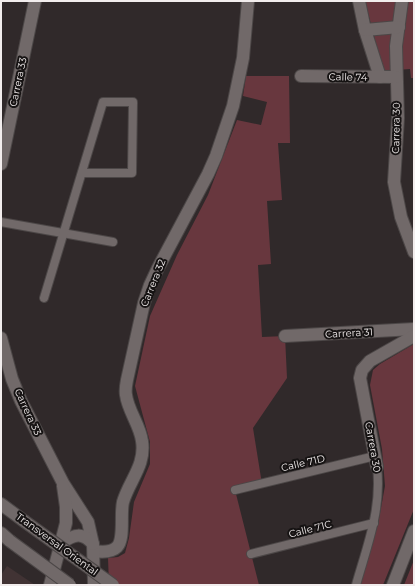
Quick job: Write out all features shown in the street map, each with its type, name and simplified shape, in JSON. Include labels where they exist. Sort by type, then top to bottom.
[{"type":"street","name":"Carrera 33","points":[[1,164],[35,1]]},
{"type":"street","name":"Carrera 32","points":[[94,548],[104,552],[112,550],[117,547],[121,541],[121,521],[124,500],[139,467],[143,452],[142,440],[127,401],[125,391],[144,303],[158,268],[216,156],[233,106],[240,76],[248,1]]},
{"type":"street","points":[[359,1],[365,30],[380,77]]},
{"type":"street","name":"Carrera 30","points":[[402,1],[396,46],[398,118],[394,182],[401,217],[414,252]]},
{"type":"street","points":[[365,30],[398,27]]},
{"type":"street","name":"Calle 74","points":[[301,76],[396,77]]},
{"type":"street","name":"Carrera 31","points":[[285,336],[414,329]]},
{"type":"street","name":"Carrera 30","points":[[376,462],[360,383],[362,370],[370,361],[414,336]]},
{"type":"street","name":"Carrera 33","points":[[1,338],[12,379],[21,401],[63,483],[88,522],[94,548],[94,585]]},
{"type":"street","name":"Carrera 33","points":[[50,585],[61,543],[66,515],[66,499],[63,483]]},
{"type":"street","name":"Transversal Oriental","points":[[1,504],[112,585]]},
{"type":"street","points":[[393,585],[414,531]]},
{"type":"street","points":[[61,543],[75,536],[82,536],[88,538],[94,548]]},
{"type":"street","points":[[4,537],[70,585]]},
{"type":"lane","points":[[44,298],[103,102],[133,102],[132,173],[82,173]]},
{"type":"lane","points":[[1,214],[5,222]]},
{"type":"lane","points":[[5,222],[113,242]]},
{"type":"lane","points":[[1,227],[5,222]]},
{"type":"lane","name":"Calle 71D","points":[[235,490],[376,462]]},
{"type":"lane","name":"Carrera 30","points":[[356,585],[374,523],[378,480],[376,462]]},
{"type":"lane","name":"Calle 71C","points":[[251,554],[374,523]]},
{"type":"shaded area","points":[[365,1],[414,1],[414,78],[411,78],[410,69],[383,71]]},
{"type":"shaded area","points":[[246,76],[289,76],[290,143],[278,143],[282,200],[267,201],[271,264],[258,265],[262,337],[285,336],[287,378],[253,428],[262,484],[235,490],[259,585],[109,585],[108,558],[118,557],[125,553],[129,538],[134,502],[150,464],[150,442],[135,386],[150,316],[177,255],[208,195],[237,120],[261,125],[267,102],[243,96]]},
{"type":"shaded area","points":[[414,344],[414,509],[383,585],[360,585],[378,524],[385,486],[382,449],[370,385],[373,370],[380,364]]},
{"type":"shaded area","points":[[414,560],[414,585],[404,585]]},
{"type":"shaded area","points":[[7,566],[35,585],[1,585],[1,575]]}]
